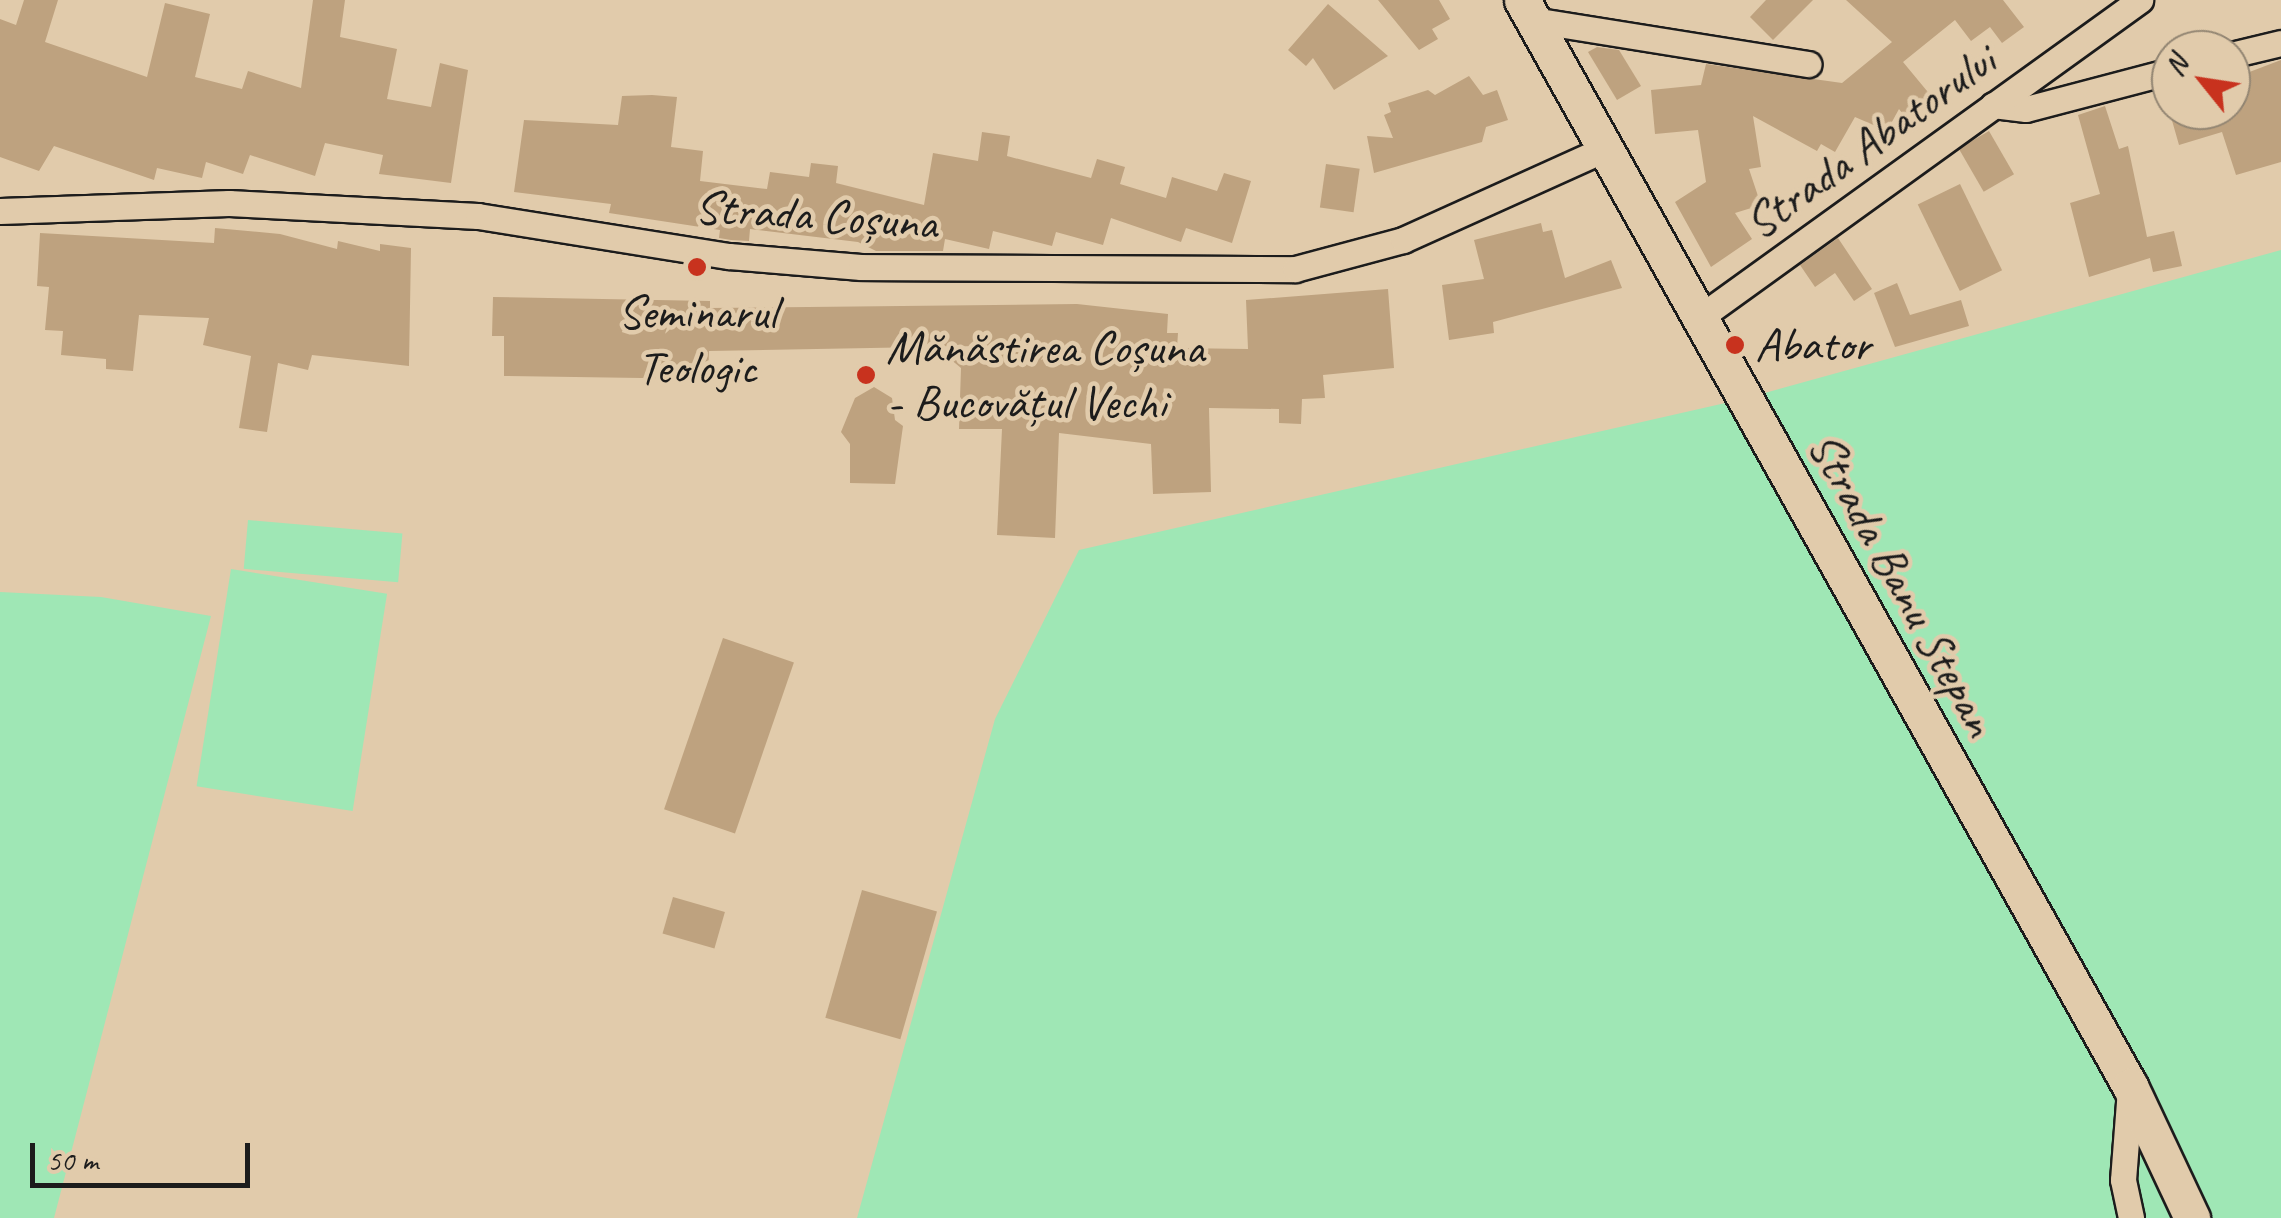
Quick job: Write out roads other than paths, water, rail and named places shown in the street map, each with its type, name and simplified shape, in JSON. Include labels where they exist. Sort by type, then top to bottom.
[{"type":"main road","name":"Strada Banu Stepan","points":[[1528,10],[2130,1086],[2192,1218]]},
{"type":"street","name":"Strada Abatorului","points":[[1698,318],[2140,0]]},
{"type":"street","points":[[1528,10],[1809,64]]},
{"type":"street","points":[[2251,50],[2281,42]]},
{"type":"street","points":[[1993,105],[2026,108],[2151,76]]},
{"type":"street","name":"Strada Coșuna","points":[[0,211],[229,203],[478,216],[728,256],[861,267],[1295,269],[1403,240],[1605,149]]},
{"type":"street","points":[[2130,1086],[2123,1180],[2132,1218]]},
{"type":"place","name":"Seminarul Teologic","points":[[697,267]]},
{"type":"place","name":"Abator","points":[[1735,345]]},
{"type":"place","name":"Mănăstirea Coșuna - Bucovățul Vechi","points":[[866,375]]}]
